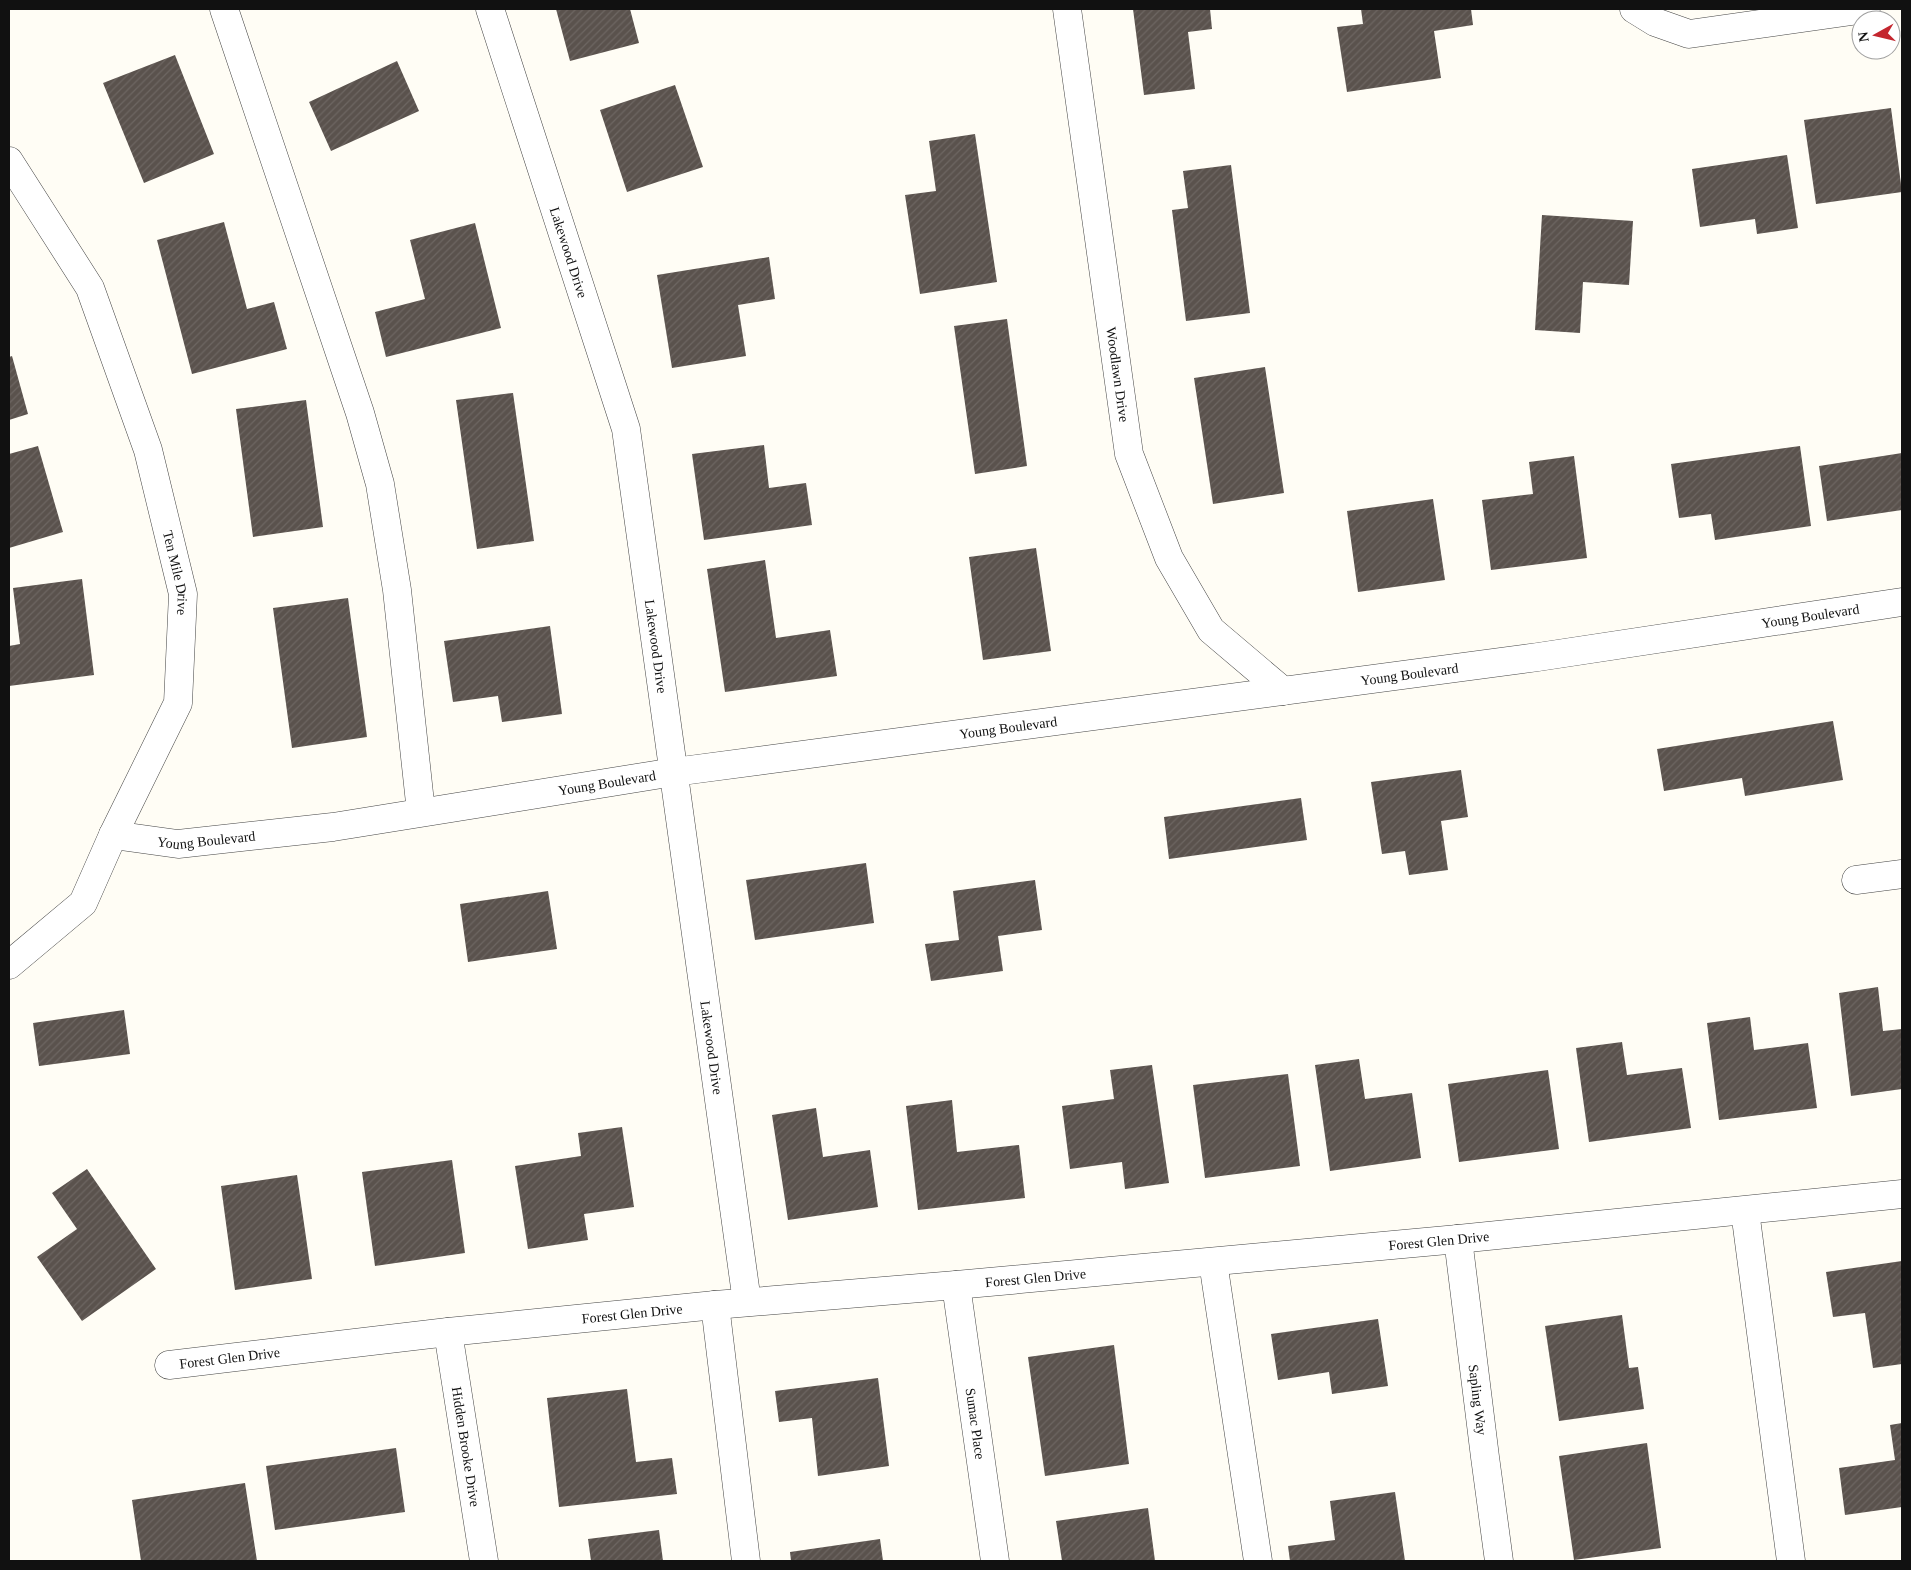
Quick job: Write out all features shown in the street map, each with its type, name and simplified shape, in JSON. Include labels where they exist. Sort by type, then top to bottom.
[{"type":"street","points":[[224,9],[360,414],[380,484],[396,590],[421,812]]},
{"type":"street","name":"Lakewood Drive","points":[[490,9],[626,429],[746,1302]]},
{"type":"street","name":"Woodlawn Drive","points":[[1067,9],[1129,454],[1169,558],[1211,630],[1283,691]]},
{"type":"street","points":[[1634,9],[1655,22],[1689,34],[1866,9]]},
{"type":"street","name":"Ten Mile Drive","points":[[9,161],[90,288],[148,450],[182,594],[178,703],[113,835],[83,903],[9,965]]},
{"type":"street","name":"Young Boulevard","points":[[113,835],[178,844],[333,827],[674,772],[1548,656],[1902,602]]},
{"type":"street","points":[[1856,880],[1902,874]]},
{"type":"street","name":"Forest Glen Drive","points":[[169,1365],[448,1332],[715,1305],[1458,1240],[1902,1194]]},
{"type":"street","points":[[1745,1211],[1791,1561]]},
{"type":"street","name":"Sapling Way","points":[[1458,1240],[1484,1457],[1499,1561]]},
{"type":"street","points":[[1213,1262],[1258,1561]]},
{"type":"street","name":"Sumac Place","points":[[956,1285],[996,1561]]},
{"type":"street","points":[[715,1305],[746,1561]]},
{"type":"street","name":"Hidden Brooke Drive","points":[[448,1332],[484,1561]]},
{"type":"building","points":[[556,9],[630,9],[639,43],[570,61]]},
{"type":"building","points":[[1133,9],[1210,9],[1212,29],[1188,32],[1195,89],[1144,95]]},
{"type":"building","points":[[1361,9],[1471,9],[1473,25],[1434,31],[1441,78],[1347,92],[1337,27],[1363,24]]},
{"type":"building","points":[[175,55],[214,154],[144,183],[103,83]]},
{"type":"building","points":[[397,61],[419,111],[331,151],[309,102]]},
{"type":"building","points":[[675,85],[703,167],[627,192],[600,110]]},
{"type":"building","points":[[1891,108],[1902,192],[1816,204],[1804,120]]},
{"type":"building","points":[[975,134],[997,282],[920,294],[905,195],[936,191],[929,141]]},
{"type":"building","points":[[1787,155],[1798,228],[1757,234],[1755,219],[1700,227],[1692,169]]},
{"type":"building","points":[[1231,165],[1250,313],[1186,321],[1172,210],[1188,208],[1183,171]]},
{"type":"building","points":[[1542,215],[1633,221],[1629,285],[1583,282],[1580,333],[1535,330]]},
{"type":"building","points":[[224,222],[247,309],[274,302],[287,349],[192,374],[157,240]]},
{"type":"building","points":[[475,223],[501,328],[386,357],[375,312],[425,299],[410,240]]},
{"type":"building","points":[[769,257],[775,299],[738,305],[746,356],[672,368],[657,275]]},
{"type":"building","points":[[1007,319],[1027,466],[975,474],[954,326]]},
{"type":"building","points":[[12,356],[28,414],[9,420],[9,357]]},
{"type":"building","points":[[1265,367],[1284,493],[1213,504],[1194,378]]},
{"type":"building","points":[[513,393],[534,541],[477,549],[456,400]]},
{"type":"building","points":[[306,400],[323,527],[253,537],[236,409]]},
{"type":"building","points":[[764,445],[769,488],[806,483],[812,525],[704,540],[692,454]]},
{"type":"building","points":[[38,446],[63,532],[9,548],[9,454]]},
{"type":"building","points":[[1800,446],[1811,526],[1715,540],[1711,514],[1679,518],[1671,464]]},
{"type":"building","points":[[1902,453],[1902,510],[1827,521],[1819,466]]},
{"type":"building","points":[[1574,456],[1587,558],[1491,570],[1482,500],[1533,494],[1529,462]]},
{"type":"building","points":[[1433,499],[1445,580],[1358,592],[1347,511]]},
{"type":"building","points":[[1036,548],[1051,651],[983,660],[969,557]]},
{"type":"building","points":[[765,560],[776,638],[830,630],[837,676],[725,692],[707,569]]},
{"type":"building","points":[[82,579],[94,675],[9,686],[9,646],[20,644],[13,588]]},
{"type":"building","points":[[348,598],[367,737],[292,748],[273,608]]},
{"type":"building","points":[[550,626],[562,714],[502,722],[498,696],[453,702],[444,641]]},
{"type":"building","points":[[1833,721],[1843,780],[1745,796],[1742,778],[1664,791],[1657,749]]},
{"type":"building","points":[[1461,770],[1468,817],[1441,821],[1448,870],[1409,875],[1405,851],[1382,854],[1371,782]]},
{"type":"building","points":[[1301,798],[1307,840],[1169,859],[1164,817]]},
{"type":"building","points":[[866,863],[874,923],[755,940],[746,880]]},
{"type":"building","points":[[1035,880],[1042,930],[998,936],[1003,971],[931,981],[925,944],[959,940],[953,891]]},
{"type":"building","points":[[548,891],[557,949],[468,962],[460,904]]},
{"type":"building","points":[[1878,987],[1883,1031],[1902,1029],[1902,1089],[1851,1096],[1839,993]]},
{"type":"building","points":[[124,1010],[130,1054],[39,1066],[33,1023]]},
{"type":"building","points":[[1750,1017],[1754,1050],[1808,1043],[1817,1108],[1719,1120],[1707,1023]]},
{"type":"building","points":[[1622,1042],[1627,1075],[1682,1068],[1691,1128],[1589,1142],[1576,1048]]},
{"type":"building","points":[[1359,1059],[1365,1099],[1412,1093],[1421,1158],[1330,1171],[1315,1065]]},
{"type":"building","points":[[1152,1065],[1169,1183],[1125,1189],[1122,1162],[1070,1169],[1062,1106],[1114,1099],[1110,1070]]},
{"type":"building","points":[[1548,1070],[1559,1149],[1459,1162],[1448,1084]]},
{"type":"building","points":[[1288,1074],[1300,1166],[1205,1178],[1193,1085]]},
{"type":"building","points":[[952,1100],[957,1152],[1019,1145],[1025,1198],[918,1210],[906,1106]]},
{"type":"building","points":[[816,1108],[823,1157],[870,1150],[878,1207],[788,1220],[772,1115]]},
{"type":"building","points":[[622,1127],[634,1207],[584,1214],[588,1240],[528,1249],[515,1166],[581,1156],[578,1133]]},
{"type":"building","points":[[452,1160],[465,1253],[375,1266],[362,1172]]},
{"type":"building","points":[[87,1169],[156,1269],[82,1321],[37,1257],[77,1229],[52,1193]]},
{"type":"building","points":[[297,1175],[312,1279],[235,1290],[221,1186]]},
{"type":"building","points":[[1902,1261],[1902,1364],[1873,1368],[1865,1313],[1833,1317],[1826,1272]]},
{"type":"building","points":[[1622,1315],[1629,1368],[1638,1367],[1644,1409],[1559,1421],[1545,1326]]},
{"type":"building","points":[[1378,1319],[1388,1386],[1332,1394],[1329,1372],[1278,1380],[1271,1334]]},
{"type":"building","points":[[1114,1345],[1129,1464],[1045,1476],[1028,1357]]},
{"type":"building","points":[[878,1378],[889,1466],[818,1476],[812,1418],[779,1422],[775,1391]]},
{"type":"building","points":[[627,1389],[636,1462],[672,1458],[677,1494],[559,1507],[547,1398]]},
{"type":"building","points":[[1902,1423],[1902,1507],[1845,1515],[1839,1468],[1895,1460],[1890,1425]]},
{"type":"building","points":[[1647,1443],[1661,1548],[1574,1560],[1559,1456]]},
{"type":"building","points":[[396,1448],[405,1512],[275,1530],[266,1466]]},
{"type":"building","points":[[245,1483],[257,1561],[141,1561],[132,1500]]},
{"type":"building","points":[[1395,1492],[1405,1561],[1290,1561],[1288,1546],[1335,1540],[1330,1501]]},
{"type":"building","points":[[1148,1508],[1155,1561],[1062,1561],[1056,1521]]},
{"type":"building","points":[[659,1530],[663,1561],[591,1561],[588,1539]]},
{"type":"building","points":[[880,1539],[883,1561],[791,1561],[790,1552]]}]
